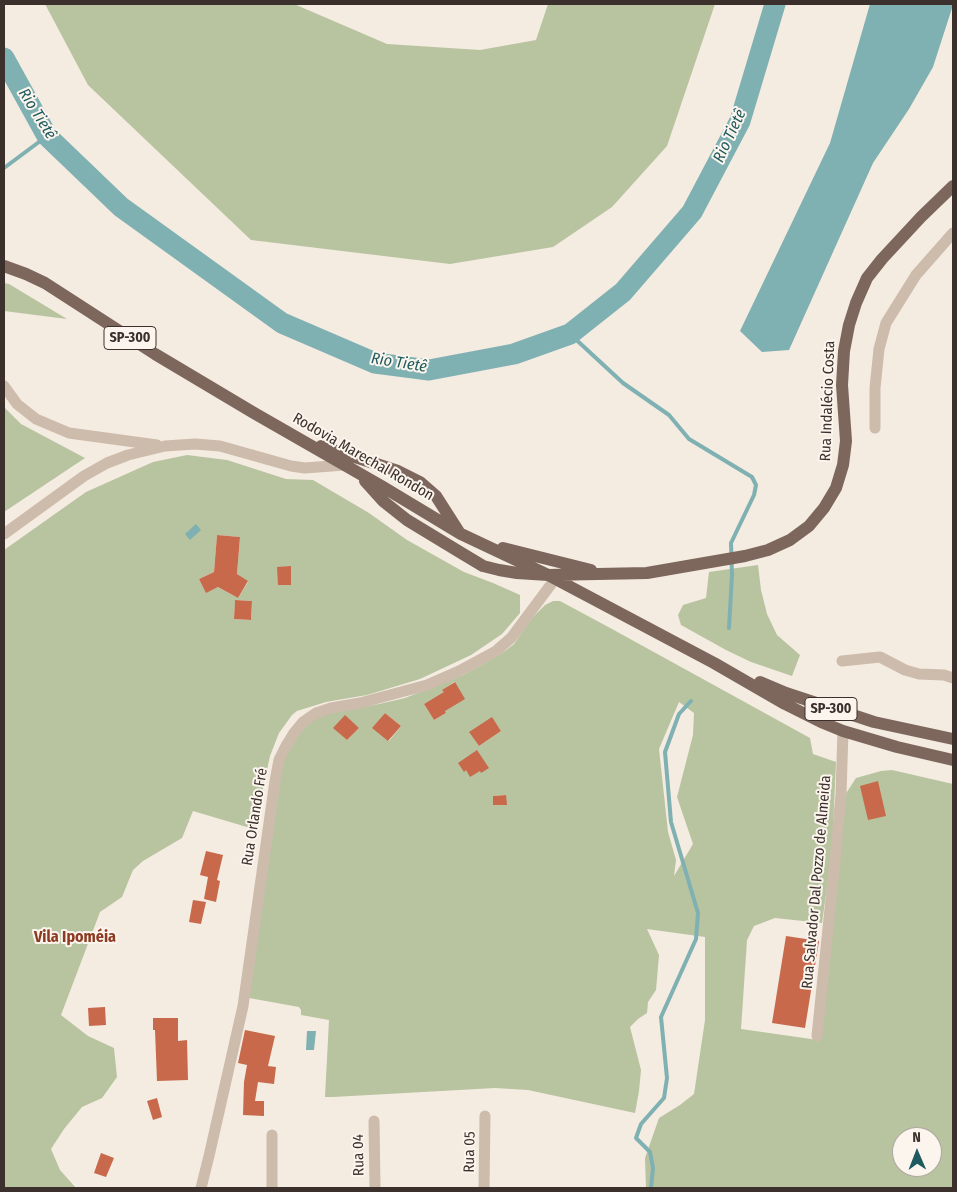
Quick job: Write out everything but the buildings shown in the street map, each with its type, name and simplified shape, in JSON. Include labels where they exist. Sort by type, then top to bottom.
[{"type":"main road","name":"Rua Indalécio Costa","points":[[360,474],[383,501],[407,520],[483,566],[517,573],[552,577],[647,573],[745,556],[768,550],[790,540],[808,526],[824,508],[836,488],[843,465],[846,441],[842,385],[844,351],[849,325],[867,278],[921,217],[953,186]]},
{"type":"main road","name":"Rodovia Marechal Rondon","points":[[4,266],[45,283],[163,359],[460,534],[552,577],[714,663],[785,704],[843,731],[897,747],[953,760]]},
{"type":"main road","points":[[301,440],[398,471],[420,482],[436,496],[460,534]]},
{"type":"main road","points":[[383,501],[383,487],[387,476],[398,471]]},
{"type":"main road","name":"Rua Indalécio Costa","points":[[479,543],[608,574]]},
{"type":"main road","name":"Rodovia Marechal Rondon","points":[[714,663],[786,693],[847,714],[953,740]]},
{"type":"street","points":[[875,428],[875,388],[879,349],[886,323],[916,275],[953,233]]},
{"type":"street","points":[[4,386],[17,404],[36,419],[69,433],[165,446]]},
{"type":"street","points":[[4,534],[84,476],[107,463],[128,455],[165,446],[195,444],[220,446],[291,466],[305,468],[344,465]]},
{"type":"street","name":"Rua Orlando Fré","points":[[201,1188],[210,1156],[243,1006],[275,781],[279,760],[286,746],[303,722],[316,713],[427,685],[459,671],[496,651],[511,638],[552,577]]},
{"type":"street","points":[[842,661],[880,657],[905,670],[919,674],[944,675],[953,678]]},
{"type":"street","name":"Rua Salvador Dal Pozzo de Almeida","points":[[817,1036],[836,850],[843,731]]},
{"type":"street","name":"Rua 05","points":[[484,1188],[485,1116]]},
{"type":"street","name":"Rua 04","points":[[374,1121],[375,1188]]},
{"type":"street","points":[[272,1135],[272,1188]]},
{"type":"green space","points":[[45,4],[294,4],[387,44],[480,50],[536,40],[548,4],[715,4],[667,146],[612,207],[553,247],[450,264],[251,240],[88,85]]},
{"type":"green space","points":[[4,283],[9,284],[67,319],[4,311]]},
{"type":"green space","points":[[4,407],[21,424],[85,458],[4,512]]},
{"type":"green space","points":[[187,455],[227,460],[286,479],[313,480],[369,513],[407,540],[464,572],[520,595],[520,613],[502,634],[471,655],[420,679],[367,695],[326,702],[297,711],[279,733],[270,756],[257,830],[193,811],[182,838],[143,861],[133,870],[122,897],[100,912],[61,1015],[88,1036],[114,1048],[117,1077],[102,1098],[82,1107],[51,1149],[60,1170],[76,1188],[4,1188],[4,550],[86,492],[153,462]],"holes":[[[217,535],[240,537],[237,574],[248,582],[238,598],[218,587],[206,592],[199,579],[214,572]],[[278,567],[291,567],[291,585],[278,585]],[[235,600],[252,601],[251,620],[234,619]]]},
{"type":"green space","points":[[758,565],[761,590],[767,614],[777,635],[800,655],[792,676],[751,662],[681,625],[678,615],[683,605],[706,598],[709,572]]},
{"type":"green space","points":[[553,601],[560,601],[810,738],[813,754],[836,762],[832,851],[822,923],[775,918],[754,926],[747,940],[741,1029],[818,1040],[845,795],[856,778],[892,770],[953,784],[953,1188],[646,1188],[645,1158],[659,1118],[694,1094],[705,1020],[705,937],[647,929],[659,955],[656,990],[648,1002],[647,1013],[630,1027],[641,1070],[635,1113],[528,1090],[495,1088],[325,1097],[329,1020],[301,1015],[299,1007],[249,998],[283,760],[289,747],[306,725],[318,717],[405,698],[463,675],[501,654],[514,644],[535,615],[545,605]],"holes":[[[455,682],[453,706],[443,690]],[[437,697],[446,713],[434,720],[424,704]],[[679,702],[694,713],[693,735],[677,797],[693,844],[674,876],[676,860],[668,832],[659,749]],[[385,713],[401,726],[389,741],[373,728]],[[492,718],[501,731],[479,746],[470,733]],[[334,728],[359,728],[347,740]],[[506,795],[506,805],[493,805],[493,796]]]},
{"type":"water","points":[[870,4],[953,5],[933,67],[909,109],[873,163],[789,350],[762,352],[740,331],[830,143]]},
{"type":"water","points":[[196,524],[201,530],[190,540],[185,534]]},
{"type":"water","points":[[307,1031],[316,1031],[314,1050],[306,1050]]},
{"type":"waterway","name":"Rio Tietê","points":[[4,58],[47,136],[121,207],[282,323],[375,363],[429,370],[514,354],[570,334],[623,292],[692,212],[740,121],[775,4]]},
{"type":"waterway","points":[[4,168],[47,136]]},
{"type":"waterway","points":[[570,334],[623,383],[669,415],[689,439],[752,477],[756,485],[754,495],[731,543],[732,575],[729,628]]},
{"type":"waterway","points":[[651,1188],[653,1168],[650,1152],[636,1138],[641,1124],[664,1098],[667,1078],[661,1017],[696,939],[698,913],[671,822],[665,752],[679,714],[691,701]]},
{"type":"district","name":"Vila Ipoméia","points":[[75,938]]}]
